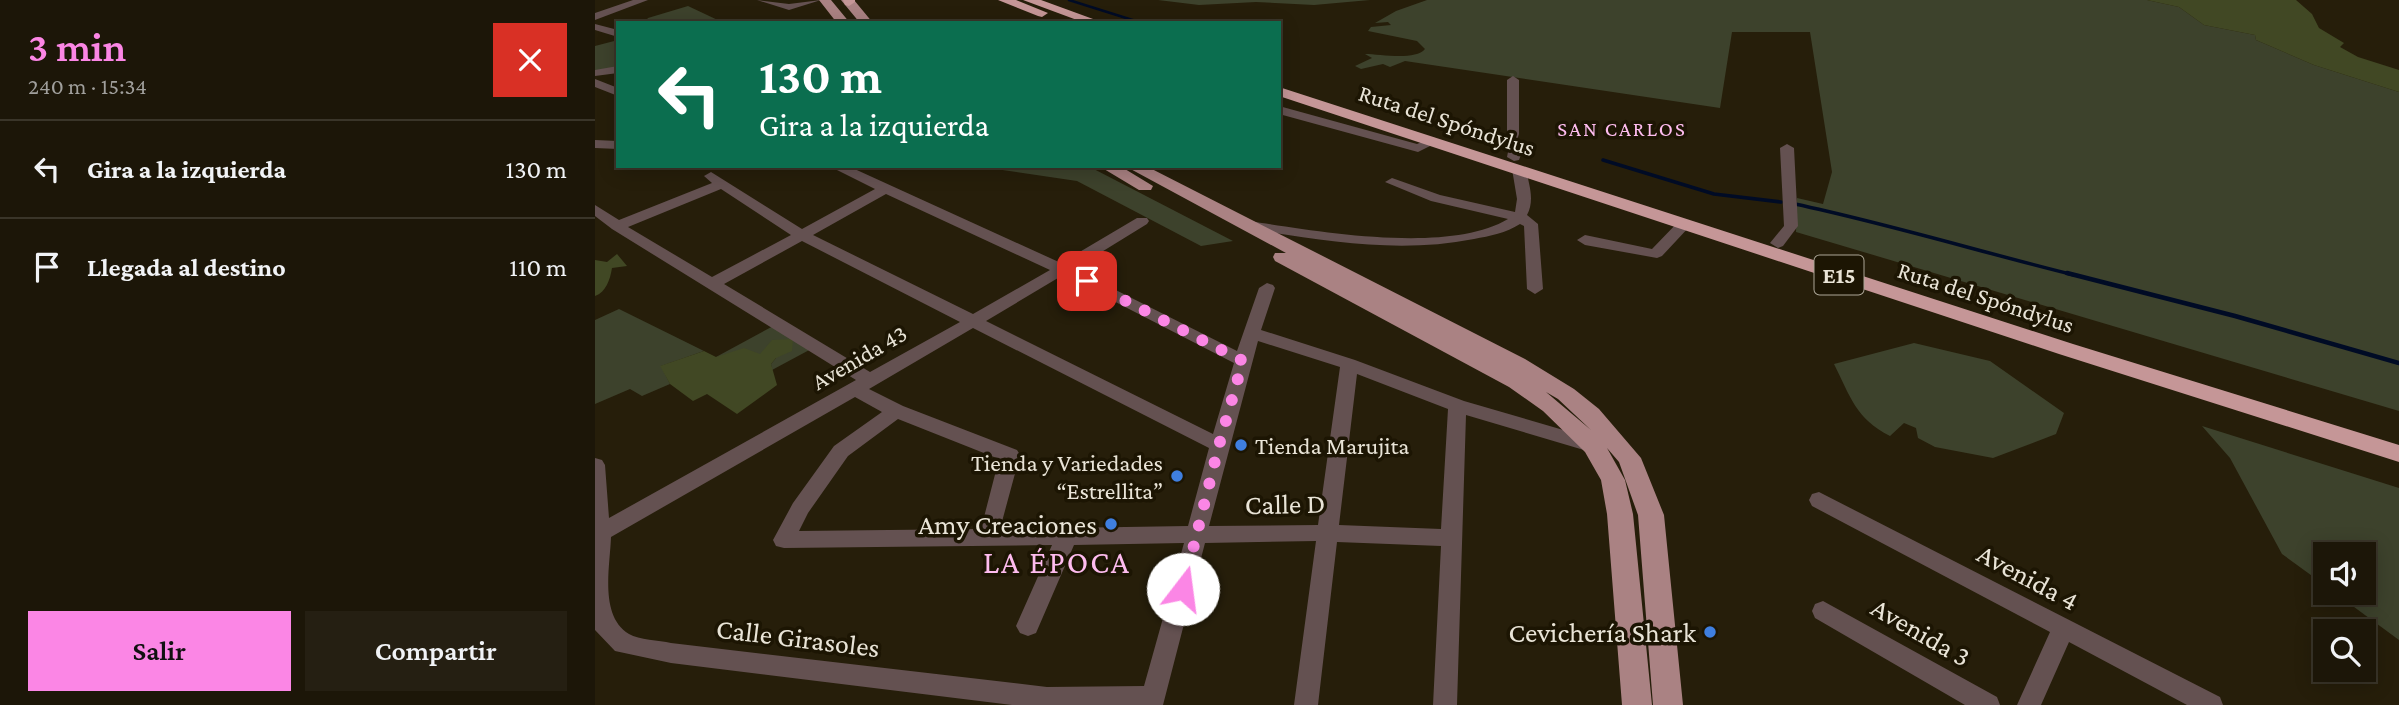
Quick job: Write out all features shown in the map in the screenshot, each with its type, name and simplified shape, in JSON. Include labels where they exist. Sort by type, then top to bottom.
[{"type":"highway","points":[[1004,0],[1065,21]]},
{"type":"highway","points":[[1029,0],[1092,21]]},
{"type":"highway","name":"Ruta del Spóndylus","points":[[1281,82],[1685,223],[2066,349],[2399,454]]},
{"type":"highway","name":"Ruta del Spóndylus","points":[[1281,92],[1433,141],[1516,163],[1778,243],[2252,396],[2399,440]]},
{"type":"main road","points":[[825,0],[842,21]]},
{"type":"main road","points":[[848,1],[865,21]]},
{"type":"main road","points":[[1111,168],[1517,382],[1551,406],[1594,446],[1613,480],[1618,503],[1637,705]]},
{"type":"main road","points":[[1137,168],[1517,364],[1566,394],[1591,415],[1629,458],[1651,515],[1668,705]]},
{"type":"street","points":[[595,16],[643,0]]},
{"type":"street","points":[[762,0],[789,7],[816,0]]},
{"type":"street","points":[[595,3],[615,10]]},
{"type":"street","points":[[595,27],[616,33]]},
{"type":"street","points":[[595,73],[616,69]]},
{"type":"street","points":[[1248,225],[1366,242],[1417,243],[1476,235],[1504,227],[1519,217],[1524,207],[1524,191],[1515,152],[1509,143],[1513,134],[1513,80]]},
{"type":"street","points":[[595,83],[616,91]]},
{"type":"street","points":[[1281,111],[1418,148],[1433,141]]},
{"type":"street","points":[[595,144],[616,145]]},
{"type":"street","points":[[1778,243],[1791,226],[1787,207],[1790,177],[1787,148]]},
{"type":"street","points":[[840,168],[1064,270],[1243,361]]},
{"type":"street","points":[[617,226],[716,180],[800,234],[1219,445]]},
{"type":"street","points":[[1392,182],[1436,198],[1519,217],[1531,224],[1534,232],[1535,289]]},
{"type":"street","points":[[712,284],[885,189]]},
{"type":"street","points":[[595,209],[617,226],[712,284],[896,411],[1010,455],[993,522],[984,537]]},
{"type":"street","name":"Avenida 43","points":[[598,529],[863,386],[1064,270],[1142,221]]},
{"type":"street","points":[[1585,240],[1657,253],[1685,223]]},
{"type":"street","points":[[1153,701],[1219,445],[1251,333],[1268,288]]},
{"type":"street","points":[[1251,333],[1349,364],[1457,406],[1594,446]]},
{"type":"street","points":[[1307,705],[1326,533],[1349,364]]},
{"type":"street","points":[[1445,705],[1457,406]]},
{"type":"street","name":"Calle D","points":[[896,411],[841,451],[800,509],[784,540],[1326,533],[1452,538]]},
{"type":"street","name":"Calle Girasoles","points":[[595,465],[598,603],[604,625],[622,644],[671,653],[1048,698],[1153,701]]},
{"type":"street","name":"Avenida 4","points":[[1819,500],[2211,705]]},
{"type":"street","points":[[1028,626],[1066,538]]},
{"type":"street","name":"Avenida 3","points":[[1823,611],[1988,705]]},
{"type":"street","points":[[2029,705],[2063,629]]},
{"type":"green space","points":[[1158,0],[1370,0],[1314,5],[1256,2],[1199,5]]},
{"type":"green space","points":[[1427,0],[2147,0],[2179,7],[2204,25],[2255,35],[2256,40],[2314,65],[2399,92],[2399,411],[1796,232],[1797,198],[1823,204],[1832,172],[1810,32],[1732,32],[1720,108],[1405,61],[1390,67],[1383,64],[1361,69],[1355,66],[1372,58],[1365,54],[1406,56],[1425,49],[1417,41],[1368,31],[1371,27],[1391,25],[1388,22],[1375,23],[1396,11]]},
{"type":"green space","points":[[2147,0],[2296,0],[2312,14],[2319,28],[2344,43],[2340,47],[2358,57],[2399,70],[2399,92],[2314,65],[2256,40],[2255,35],[2204,25],[2179,7]]},
{"type":"green space","points":[[688,6],[720,21],[646,21]]},
{"type":"green space","points":[[616,41],[616,67],[595,72],[595,46]]},
{"type":"green space","points":[[989,168],[1092,168],[1233,241],[1201,246],[1077,181]]},
{"type":"green space","points":[[617,254],[627,266],[612,268],[607,285],[595,296],[595,260],[607,262]]},
{"type":"green space","points":[[619,309],[704,351],[661,366],[670,384],[642,396],[630,389],[595,404],[595,320]]},
{"type":"green space","points":[[777,324],[813,348],[772,370],[771,364],[776,358],[760,354],[716,357]]},
{"type":"green space","points":[[793,339],[792,351],[776,358],[771,364],[777,385],[737,414],[707,394],[693,401],[670,384],[660,366],[704,351],[716,357],[744,348],[760,354],[772,340]]},
{"type":"green space","points":[[1914,343],[1990,361],[2064,413],[2056,434],[1993,458],[1935,447],[1918,438],[1916,428],[1904,423],[1890,436],[1878,429],[1855,406],[1834,364]]},
{"type":"green space","points":[[2202,426],[2399,488],[2399,640],[2376,623],[2376,619],[2370,619],[2351,605],[2376,605],[2376,542],[2313,542],[2313,577],[2282,554],[2230,458]]},
{"type":"waterway","points":[[1069,0],[1136,21]]},
{"type":"waterway","points":[[1603,160],[1714,194],[1781,202]]},
{"type":"waterway","points":[[1795,204],[2074,275]]},
{"type":"waterway","points":[[2067,273],[2235,316],[2399,363]]},
{"type":"place","name":"Tienda Marujita","points":[[1241,445]]},
{"type":"place","name":"Tienda y Variedades “Estrellita”","points":[[1177,476]]},
{"type":"place","name":"Amy Creaciones","points":[[1111,524]]},
{"type":"place","name":"Cevichería Shark","points":[[1710,632]]},
{"type":"district","name":"SAN CARLOS","points":[[1622,129]]},
{"type":"district","name":"LA ÉPOCA","points":[[1057,562]]},
{"type":"route","points":[[1087,281],[1243,361],[1183,589]]}]
